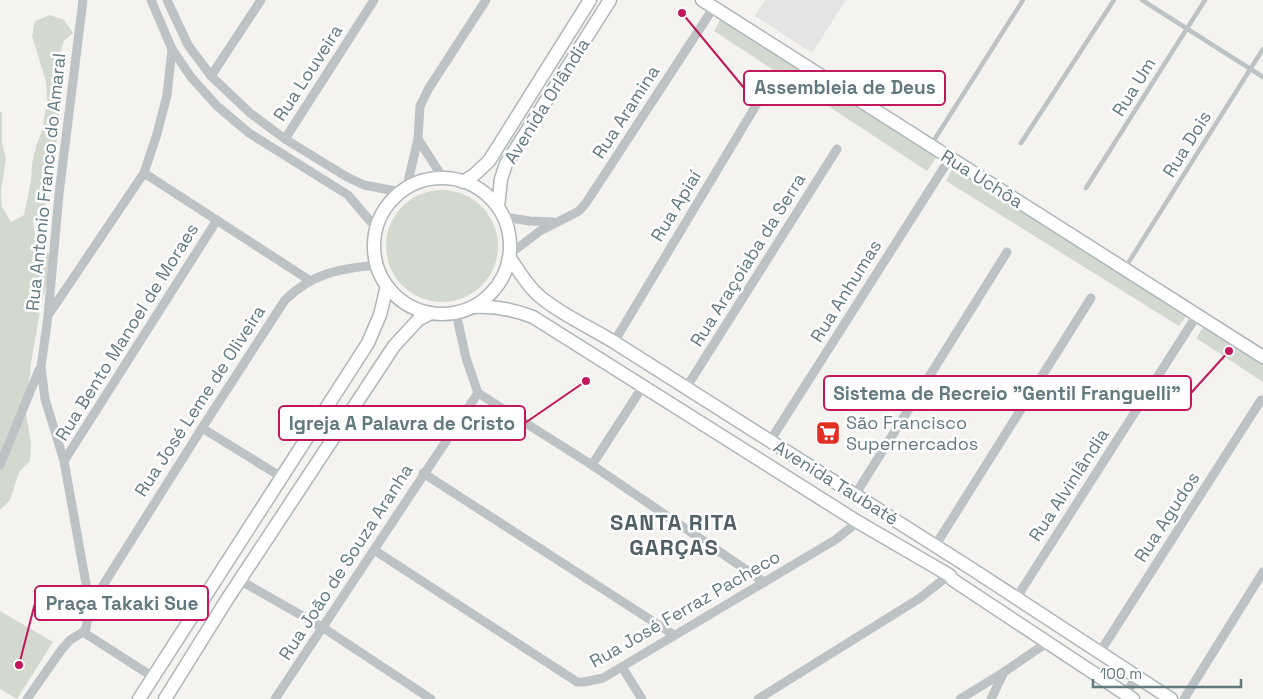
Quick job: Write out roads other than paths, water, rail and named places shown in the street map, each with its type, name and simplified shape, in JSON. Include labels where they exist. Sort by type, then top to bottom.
[{"type":"street","name":"Rua Antonio Franco do Amaral","points":[[40,367],[48,316],[59,194],[84,0]]},
{"type":"street","points":[[151,0],[172,49],[191,77],[217,106],[249,133],[348,195],[376,228]]},
{"type":"street","points":[[167,0],[188,44],[211,76],[250,113],[285,139],[364,186],[404,189]]},
{"type":"street","points":[[211,76],[261,0]]},
{"type":"street","name":"Rua Louveira","points":[[285,139],[374,0]]},
{"type":"street","points":[[404,189],[418,139],[420,106],[429,88],[486,0]]},
{"type":"street","name":"Avenida Orlândia","points":[[464,182],[489,161],[590,0]]},
{"type":"street","name":"Avenida Orlândia","points":[[501,212],[502,180],[506,164],[610,0]]},
{"type":"street","name":"Rua Uchôa","points":[[702,0],[1263,357]]},
{"type":"street","name":"Rua Aramina","points":[[510,255],[540,231],[579,211],[586,203],[714,7]]},
{"type":"street","points":[[48,316],[144,172],[157,134],[167,95],[172,49]]},
{"type":"street","name":"Rua Apiaí","points":[[614,342],[767,87]]},
{"type":"street","points":[[418,139],[443,178]]},
{"type":"street","name":"Rua Araçoiaba da Serra","points":[[686,388],[837,149]]},
{"type":"street","name":"Rua Anhumas","points":[[770,441],[950,158]]},
{"type":"street","points":[[144,172],[309,280]]},
{"type":"street","points":[[443,178],[464,182],[482,191],[501,212],[510,233],[510,255],[502,281],[489,296],[473,307],[456,313],[422,312],[408,305],[387,286],[376,264],[374,248],[376,228],[389,203],[404,189],[424,181],[443,178]]},
{"type":"street","name":"Rua Aramina","points":[[501,212],[530,222],[556,222]]},
{"type":"street","name":"Rua Bento Manoel de Moraes","points":[[64,461],[218,220]]},
{"type":"street","points":[[855,495],[1007,252]]},
{"type":"street","name":"Avenida Taubaté","points":[[510,255],[527,284],[536,294],[958,559],[1171,699]]},
{"type":"street","name":"Rua José Leme de Oliveira","points":[[90,606],[277,311],[298,288],[309,280],[346,268],[376,264]]},
{"type":"street","points":[[140,699],[368,343],[380,315],[387,286]]},
{"type":"street","points":[[935,546],[1091,298]]},
{"type":"street","name":"Avenida Taubaté","points":[[473,307],[490,306],[517,310],[533,317],[858,522],[950,575],[960,584],[1128,697]]},
{"type":"street","points":[[165,699],[226,601],[241,581],[394,346],[418,320],[431,313]]},
{"type":"street","points":[[456,313],[466,358],[478,393],[592,465],[764,582]]},
{"type":"street","name":"Rua Alvinlândia","points":[[1017,597],[1197,315]]},
{"type":"street","points":[[27,699],[62,649],[70,640],[83,632],[88,622],[90,606],[64,461],[45,399],[40,367]]},
{"type":"street","points":[[0,465],[40,367]]},
{"type":"street","points":[[592,465],[643,386]]},
{"type":"street","name":"Rua João de Souza Aranha","points":[[275,699],[423,473],[478,393]]},
{"type":"street","name":"Rua Agudos","points":[[1100,652],[1261,400]]},
{"type":"street","points":[[715,431],[726,414]]},
{"type":"street","points":[[202,428],[283,478]]},
{"type":"street","points":[[423,473],[674,635]]},
{"type":"street","name":"Rua José Ferraz Pacheco","points":[[374,550],[577,682],[591,682],[603,678],[622,667],[835,540],[858,522]]},
{"type":"street","points":[[758,699],[920,598],[950,575],[958,559]]},
{"type":"street","points":[[960,584],[972,569]]},
{"type":"street","points":[[1184,699],[1263,572]]},
{"type":"street","points":[[241,581],[322,627],[431,699]]},
{"type":"street","points":[[83,632],[153,677]]},
{"type":"street","points":[[960,699],[1048,642]]},
{"type":"street","points":[[622,667],[642,699]]},
{"type":"street","points":[[991,699],[1004,672]]},
{"type":"street","points":[[1128,697],[1137,675]]},
{"type":"lane","points":[[930,146],[1023,0]]},
{"type":"lane","points":[[1021,143],[1114,0]]},
{"type":"lane","points":[[1142,0],[1263,76]]},
{"type":"lane","name":"Rua Um","points":[[1086,188],[1205,0]]},
{"type":"lane","name":"Rua Dois","points":[[1124,269],[1263,49]]},
{"type":"place","name":"Assembleia de Deus","points":[[682,13]]},
{"type":"place","name":"Sistema de Recreio \"Gentil Franguelli\"","points":[[1229,351]]},
{"type":"place","name":"Igreja A Palavra de Cristo","points":[[586,381]]},
{"type":"place","name":"São Francisco Supernercados","points":[[828,433]]},
{"type":"place","name":"Praça Takaki Sue","points":[[19,665]]},
{"type":"district","name":"SANTA RITA GARÇAS","points":[[674,534]]}]
